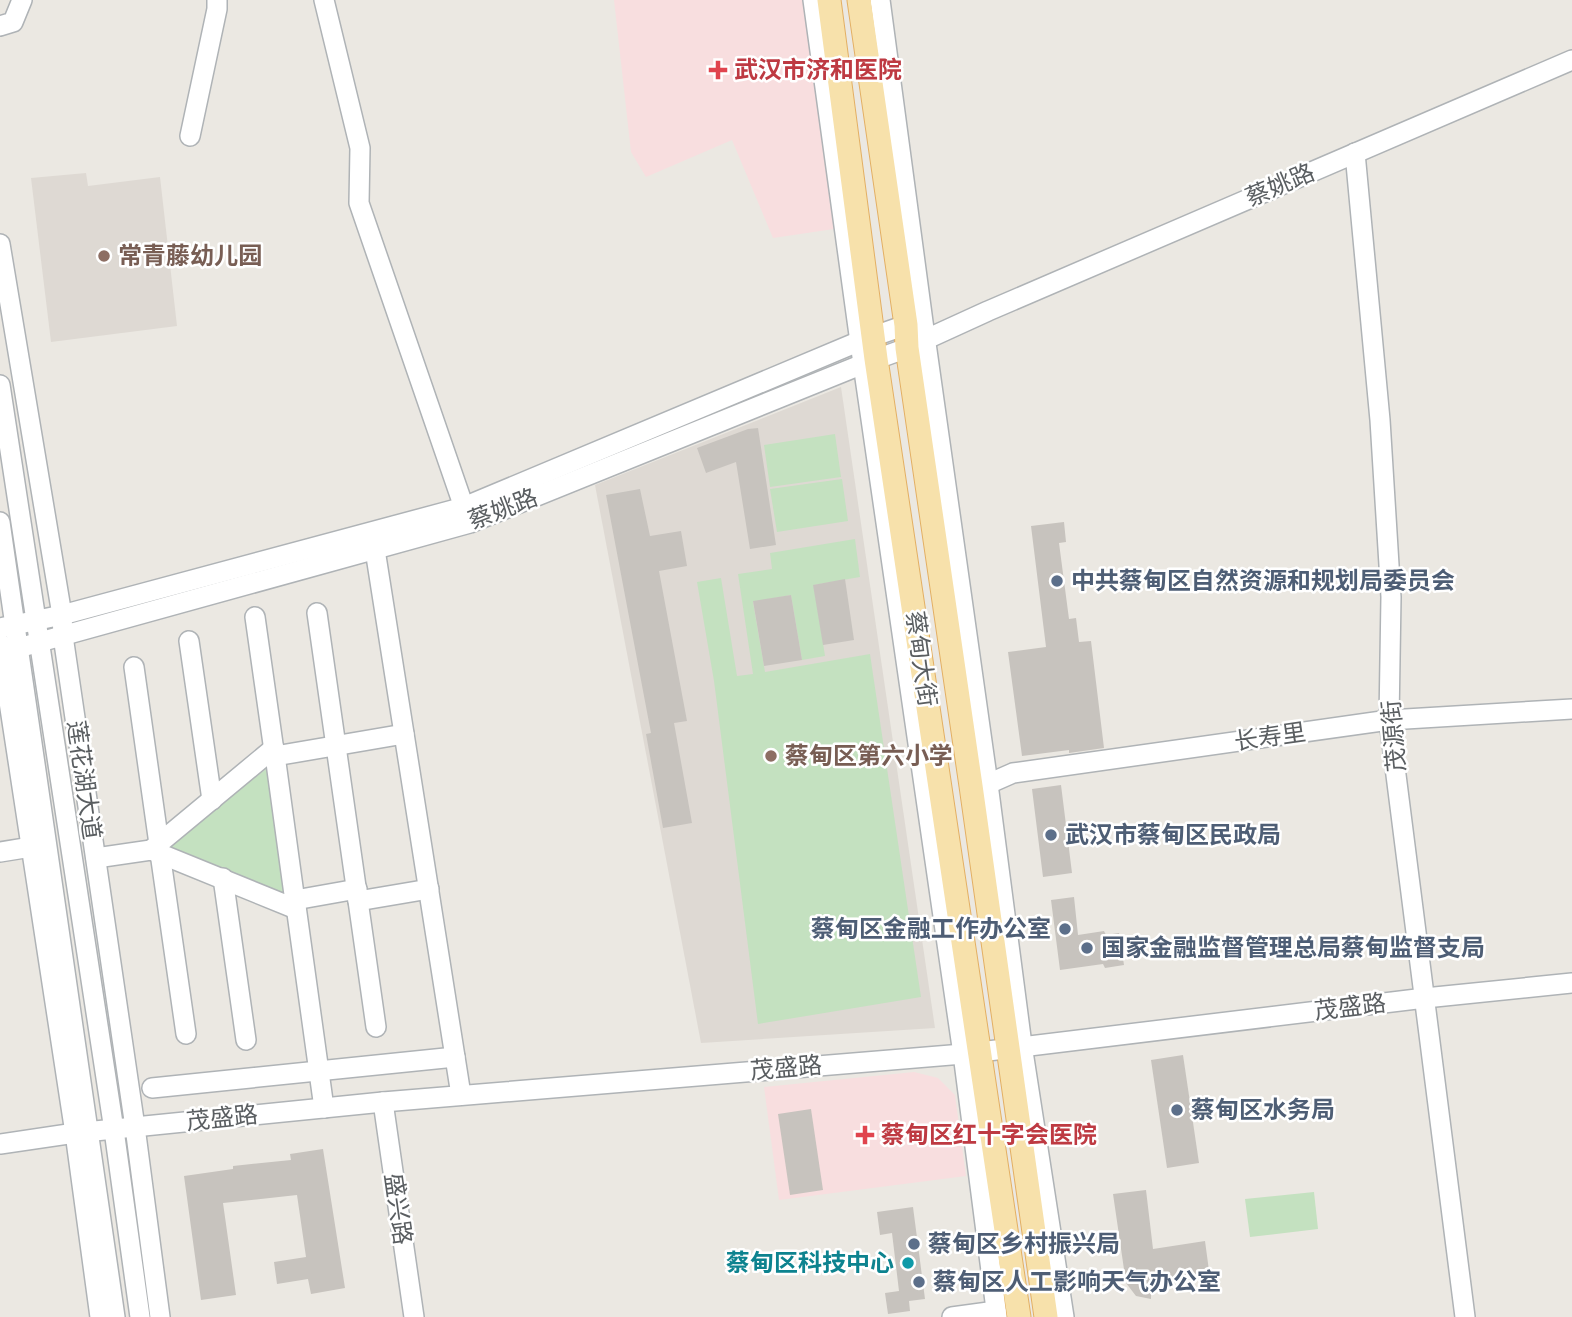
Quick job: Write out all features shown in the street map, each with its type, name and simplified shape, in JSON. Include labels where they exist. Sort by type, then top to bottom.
[{"type":"main road","name":"蔡甸大街","points":[[829,0],[868,350],[971,1052],[1019,1317]]},
{"type":"main road","name":"蔡甸大街","points":[[859,0],[915,333],[980,785],[1015,1046],[1046,1317]]},
{"type":"street","points":[[0,26],[13,22],[22,0]]},
{"type":"street","points":[[190,136],[217,0]]},
{"type":"street","points":[[324,0],[360,148],[359,203],[467,515]]},
{"type":"street","points":[[813,0],[868,350]]},
{"type":"street","points":[[880,0],[915,333]]},
{"type":"street","name":"蔡姚路","points":[[5,649],[63,636],[467,515],[868,350],[988,311],[1572,60]]},
{"type":"street","name":"茂源街","points":[[1355,153],[1381,433],[1391,597],[1389,720],[1465,1317]]},
{"type":"street","name":"莲花湖大道","points":[[0,244],[62,615],[160,1317]]},
{"type":"street","name":"莲花湖大道","points":[[0,385],[114,1129],[139,1317]]},
{"type":"street","name":"莲花湖大道","points":[[0,522],[8,627],[5,649],[31,847],[115,1317]]},
{"type":"street","points":[[374,541],[461,1096]]},
{"type":"street","name":"蔡姚路","points":[[8,627],[374,541]]},
{"type":"street","points":[[317,613],[376,1027]]},
{"type":"street","points":[[255,617],[324,1108]]},
{"type":"street","points":[[189,641],[212,800]]},
{"type":"street","name":"莲花湖大道","points":[[5,649],[82,1133],[100,1317]]},
{"type":"street","points":[[134,667],[157,849],[186,1034]]},
{"type":"street","name":"长寿里","points":[[980,785],[1013,774],[1389,720],[1572,709]]},
{"type":"street","points":[[157,849],[212,800],[274,752],[336,746],[404,734]]},
{"type":"street","points":[[0,852],[31,847]]},
{"type":"street","points":[[96,858],[157,849],[295,905],[358,895],[429,889]]},
{"type":"street","points":[[223,878],[246,1040]]},
{"type":"street","name":"茂盛路","points":[[0,1144],[114,1129],[383,1102],[971,1052],[1572,983]]},
{"type":"street","points":[[1015,1046],[1064,1317]]},
{"type":"street","points":[[952,1317],[996,1314],[971,1052]]},
{"type":"street","points":[[152,1088],[455,1057]]},
{"type":"street","name":"盛兴路","points":[[383,1102],[414,1317]]},
{"type":"shaded area","name":"武汉市济和医院","points":[[614,0],[804,0],[834,229],[773,238],[732,140],[646,177],[631,152]]},
{"type":"shaded area","name":"常青藤幼儿园","points":[[86,173],[88,186],[160,177],[177,326],[51,342],[31,178]]},
{"type":"shaded area","name":"蔡甸区第六小学","points":[[841,387],[935,1028],[701,1043],[595,485]]},
{"type":"shaded area","name":"蔡甸区红十字会医院","points":[[914,1072],[938,1078],[955,1095],[966,1176],[779,1200],[764,1087]]},
{"type":"green space","points":[[835,434],[841,477],[770,487],[764,445]]},
{"type":"green space","points":[[842,479],[848,521],[777,532],[770,489]]},
{"type":"green space","points":[[855,539],[860,577],[814,585],[825,656],[802,660],[791,595],[753,602],[765,672],[870,654],[921,997],[758,1024],[714,681],[697,582],[721,578],[737,676],[753,674],[738,574],[772,569],[770,553]]},
{"type":"green space","points":[[270,766],[288,896],[163,848]]},
{"type":"green space","points":[[1314,1192],[1318,1229],[1250,1237],[1245,1199]]},
{"type":"building","points":[[758,428],[776,545],[750,549],[736,462],[706,473],[697,448],[748,429]]},
{"type":"building","points":[[640,489],[650,536],[681,531],[687,566],[659,571],[687,721],[674,723],[692,823],[663,828],[646,734],[651,733],[606,495]]},
{"type":"building","points":[[1064,522],[1066,542],[1059,543],[1069,619],[1076,618],[1079,642],[1091,641],[1104,748],[1022,756],[1008,652],[1046,647],[1031,526]]},
{"type":"building","points":[[845,579],[854,640],[823,645],[813,585]]},
{"type":"building","points":[[791,595],[802,660],[764,666],[753,601]]},
{"type":"building","points":[[1061,785],[1072,873],[1043,877],[1032,789]]},
{"type":"building","points":[[1074,897],[1078,935],[1104,931],[1106,935],[1119,933],[1124,965],[1105,968],[1103,964],[1060,970],[1051,900]]},
{"type":"building","points":[[1183,1055],[1199,1163],[1167,1168],[1151,1060]]},
{"type":"building","points":[[811,1109],[823,1190],[790,1195],[778,1114]]},
{"type":"building","points":[[323,1149],[345,1288],[311,1294],[308,1279],[277,1284],[274,1262],[306,1257],[297,1195],[223,1203],[236,1295],[201,1300],[184,1176],[233,1169],[233,1166],[291,1160],[290,1154]]},
{"type":"building","points":[[1146,1190],[1153,1249],[1205,1241],[1210,1278],[1151,1286],[1151,1299],[1136,1296],[1126,1283],[1113,1194]]},
{"type":"building","name":"蔡甸区科技中心","points":[[913,1207],[925,1299],[909,1301],[910,1311],[888,1314],[885,1293],[899,1291],[892,1233],[880,1235],[877,1212]]},
{"type":"place","name":"武汉市济和医院","points":[[718,70]]},
{"type":"place","name":"常青藤幼儿园","points":[[104,256]]},
{"type":"place","name":"中共蔡甸区自然资源和规划局委员会","points":[[1057,581]]},
{"type":"place","name":"蔡甸区第六小学","points":[[771,756]]},
{"type":"place","name":"武汉市蔡甸区民政局","points":[[1051,835]]},
{"type":"place","name":"蔡甸区金融工作办公室","points":[[1065,929]]},
{"type":"place","name":"国家金融监督管理总局蔡甸监督支局","points":[[1087,948]]},
{"type":"place","name":"蔡甸区水务局","points":[[1177,1110]]},
{"type":"place","name":"蔡甸区红十字会医院","points":[[865,1135]]},
{"type":"place","name":"蔡甸区乡村振兴局","points":[[914,1244]]},
{"type":"place","name":"蔡甸区科技中心","points":[[908,1263]]},
{"type":"place","name":"蔡甸区人工影响天气办公室","points":[[919,1282]]}]
